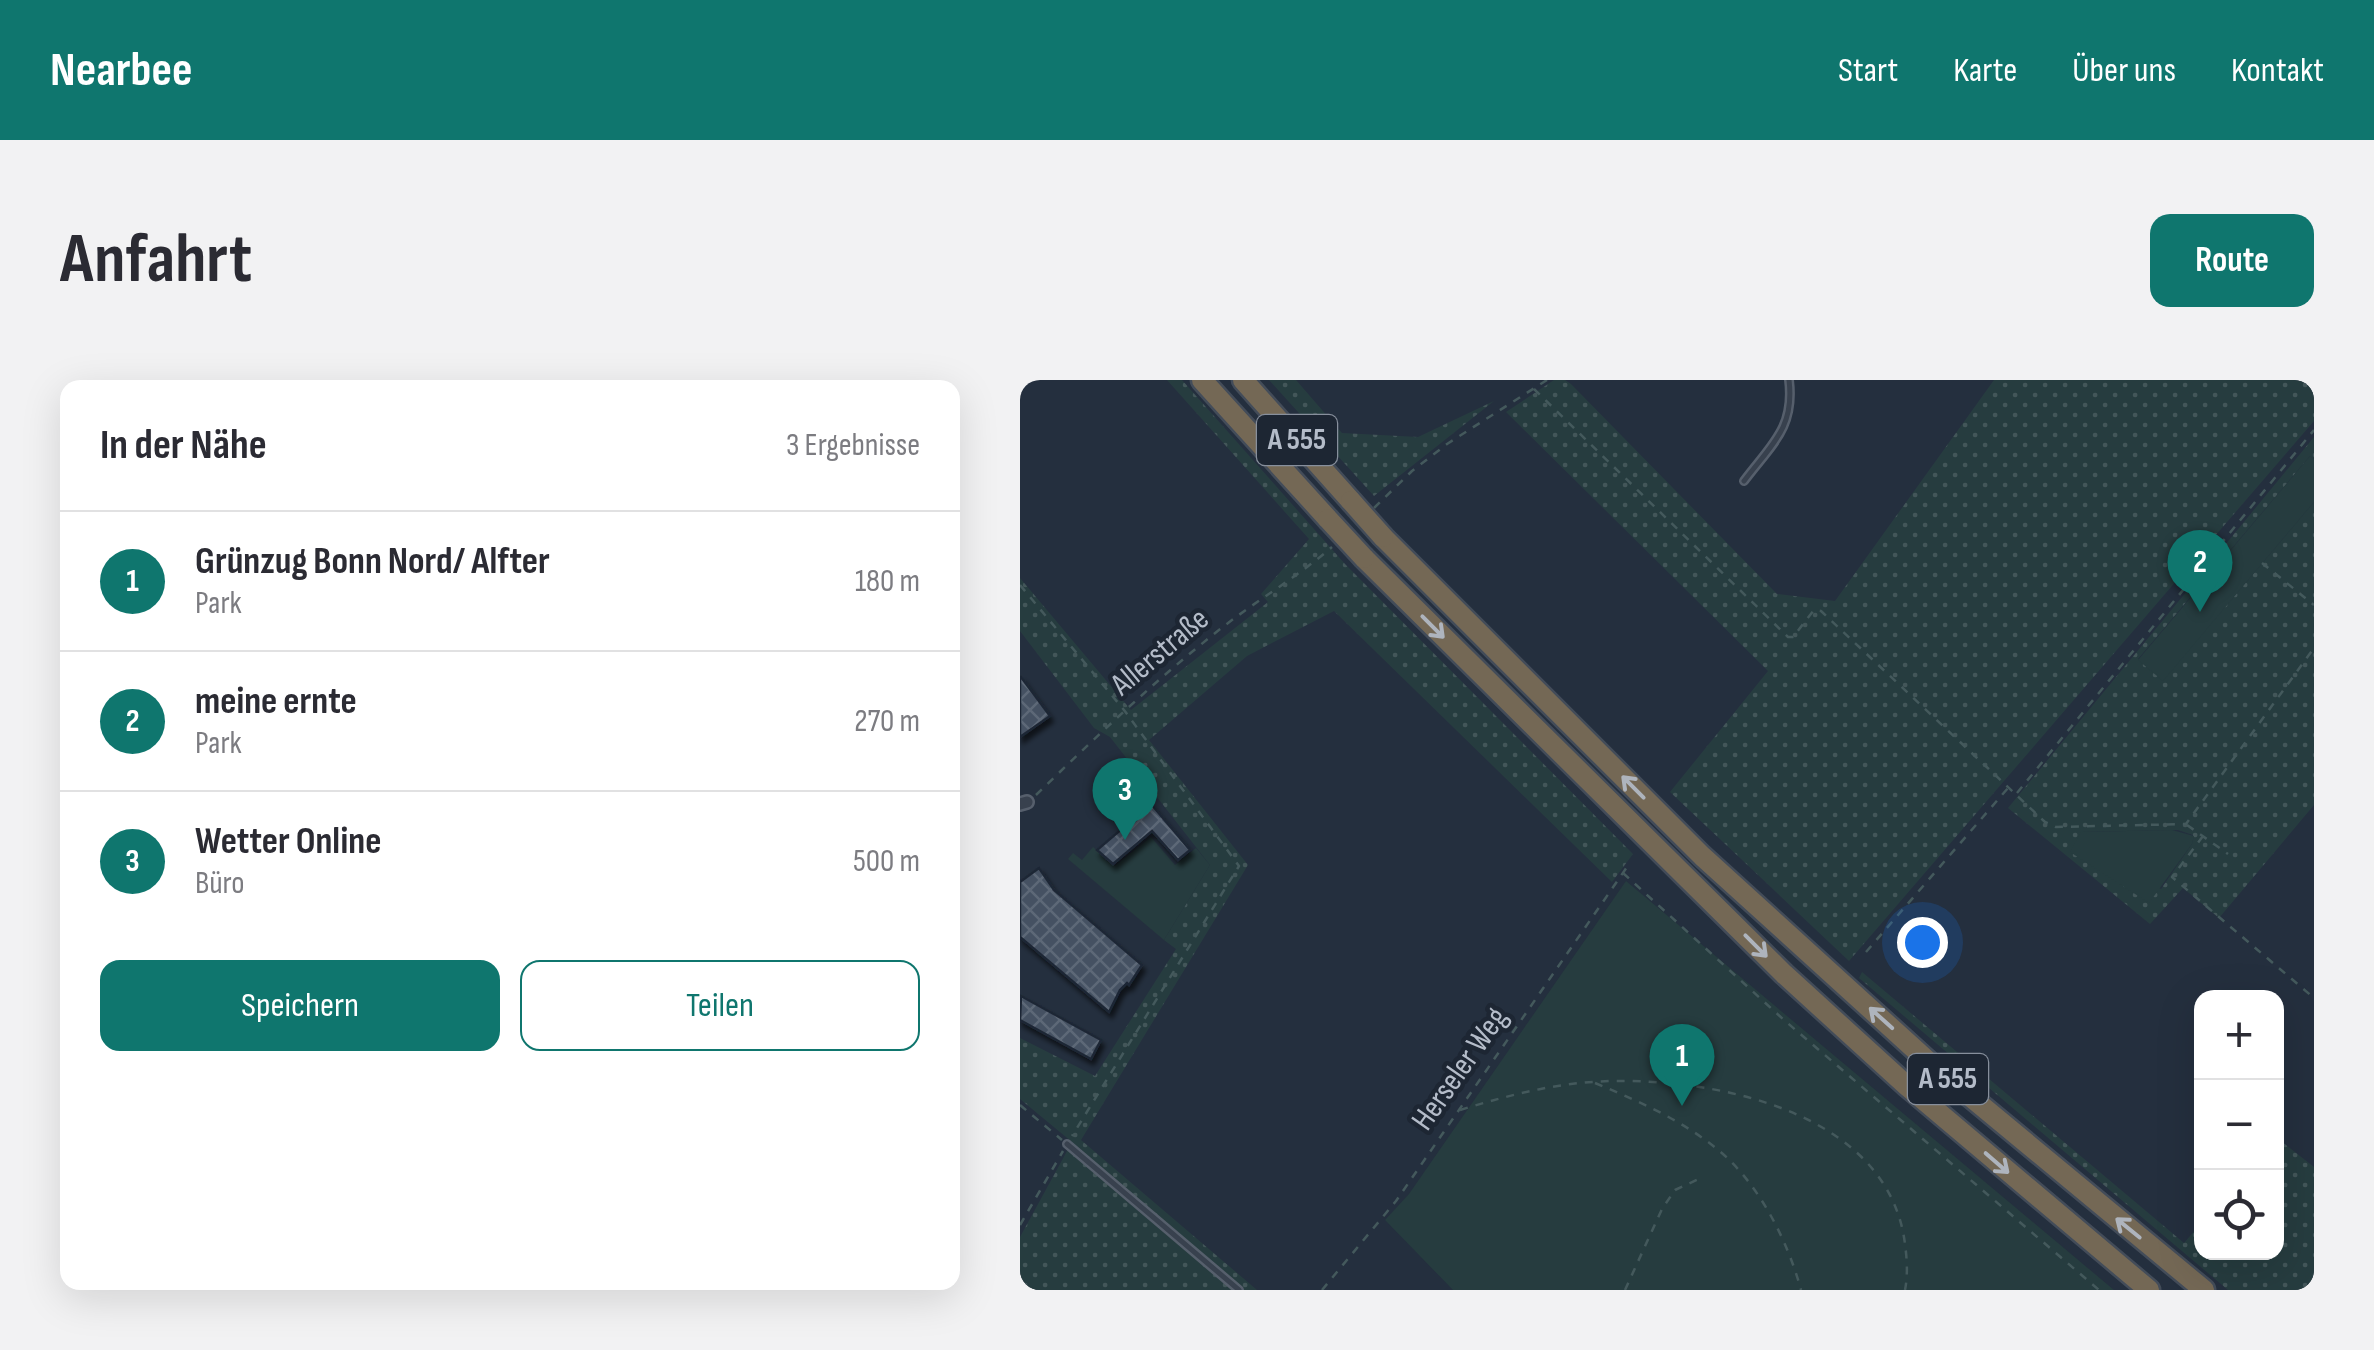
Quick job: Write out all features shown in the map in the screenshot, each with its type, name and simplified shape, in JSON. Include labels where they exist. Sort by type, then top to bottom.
[{"type":"highway","name":"A 555","points":[[1202,380],[1364,558],[1784,974],[1907,1086],[2149,1290]]},
{"type":"highway","name":"A 555","points":[[1243,380],[1383,537],[1702,856],[1932,1064],[2204,1290]]},
{"type":"lane","points":[[1744,481],[1787,423],[1792,401],[1789,380]]},
{"type":"lane","points":[[1067,1144],[1240,1290]]},
{"type":"path","points":[[1379,503],[1447,444],[1548,380]]},
{"type":"path","points":[[1534,389],[1788,637],[1793,637],[1812,612],[1820,612],[2045,822],[2056,827],[2186,824],[2228,854]]},
{"type":"path","points":[[2016,794],[2314,430]]},
{"type":"path","name":"Allerstraße","points":[[1024,803],[1216,631],[1299,576],[1331,548]]},
{"type":"path","points":[[2262,564],[2314,605]]},
{"type":"path","points":[[1020,586],[1124,710],[1239,866],[1020,1225]]},
{"type":"path","points":[[2186,824],[2314,648]]},
{"type":"path","points":[[1866,952],[2009,787]]},
{"type":"path","points":[[2203,836],[2172,877],[2314,998]]},
{"type":"path","name":"Herseler Weg","points":[[1322,1290],[1396,1202],[1627,868]]},
{"type":"path","points":[[1623,872],[1784,1020],[2100,1290]]},
{"type":"path","points":[[1460,1110],[1531,1089],[1594,1082],[1664,1081],[1777,1106],[1827,1130],[1868,1161],[1886,1184],[1903,1227],[1905,1290]]},
{"type":"path","points":[[1594,1082],[1667,1116],[1716,1147],[1772,1219],[1783,1238],[1800,1290]]},
{"type":"path","points":[[1020,1105],[1067,1144]]},
{"type":"path","points":[[1625,1290],[1662,1209],[1675,1190],[1700,1178]]},
{"type":"path","points":[[1907,1280],[1912,1290]]},
{"type":"green space","points":[[1167,380],[1182,380],[1345,564],[1633,854],[1612,882],[1334,611],[1247,656],[1149,740],[1248,865],[1081,1140],[1257,1290],[1020,1290],[1020,1237],[1072,1142],[1020,1099],[1020,1038],[1095,1076],[1176,949],[1164,940],[1210,865],[1110,737],[1094,728],[1020,631],[1020,578],[1131,710],[1268,602],[1261,594],[1309,539]]},
{"type":"green space","points":[[1269,380],[1296,380],[1342,433],[1418,437],[1494,401],[1374,496]]},
{"type":"green space","points":[[1554,380],[1571,384],[1777,594],[1835,601],[1994,380],[2314,380],[2314,421],[1849,961],[1670,792],[1768,671],[1506,412]]},
{"type":"green space","points":[[2314,437],[2314,459],[2310,456],[2138,659],[2163,680],[2314,502],[2314,805],[2219,918],[2183,888],[2150,924],[2008,808]],"holes":[[[2178,830],[2193,835],[2192,844],[2161,889],[2082,832]]]},
{"type":"green space","points":[[2310,456],[2314,459],[2314,502],[2163,681],[2138,660]]},
{"type":"green space","points":[[2172,830],[2194,836],[2192,844],[2149,903],[2070,852],[2081,832]]},
{"type":"green space","points":[[1151,837],[1175,865],[1196,848],[1210,865],[1164,940],[1068,859],[1073,853],[1082,860],[1093,847],[1115,866]]},
{"type":"green space","points":[[1626,881],[2114,1290],[1453,1290],[1385,1220],[1409,1194]]},
{"type":"green space","points":[[1862,972],[2184,1243],[2194,1231],[2194,1260],[2284,1260],[2284,1143],[2314,1167],[2314,1290],[2228,1290],[1859,978]]},
{"type":"building","points":[[1020,678],[1050,716],[1020,737]]},
{"type":"building","points":[[1151,804],[1190,850],[1178,860],[1152,831],[1113,864],[1097,850]]},
{"type":"building","points":[[1039,868],[1054,890],[1142,965],[1129,985],[1120,990],[1109,1012],[1020,937],[1020,882]]},
{"type":"building","points":[[1021,996],[1101,1040],[1091,1059],[1020,1020]]},
{"type":"place","name":"meine ernte","points":[[2200,612]]},
{"type":"place","name":"Wetter Online","points":[[1125,840]]},
{"type":"place","name":"Grünzug Bonn Nord/ Alfter","points":[[1682,1106]]}]
